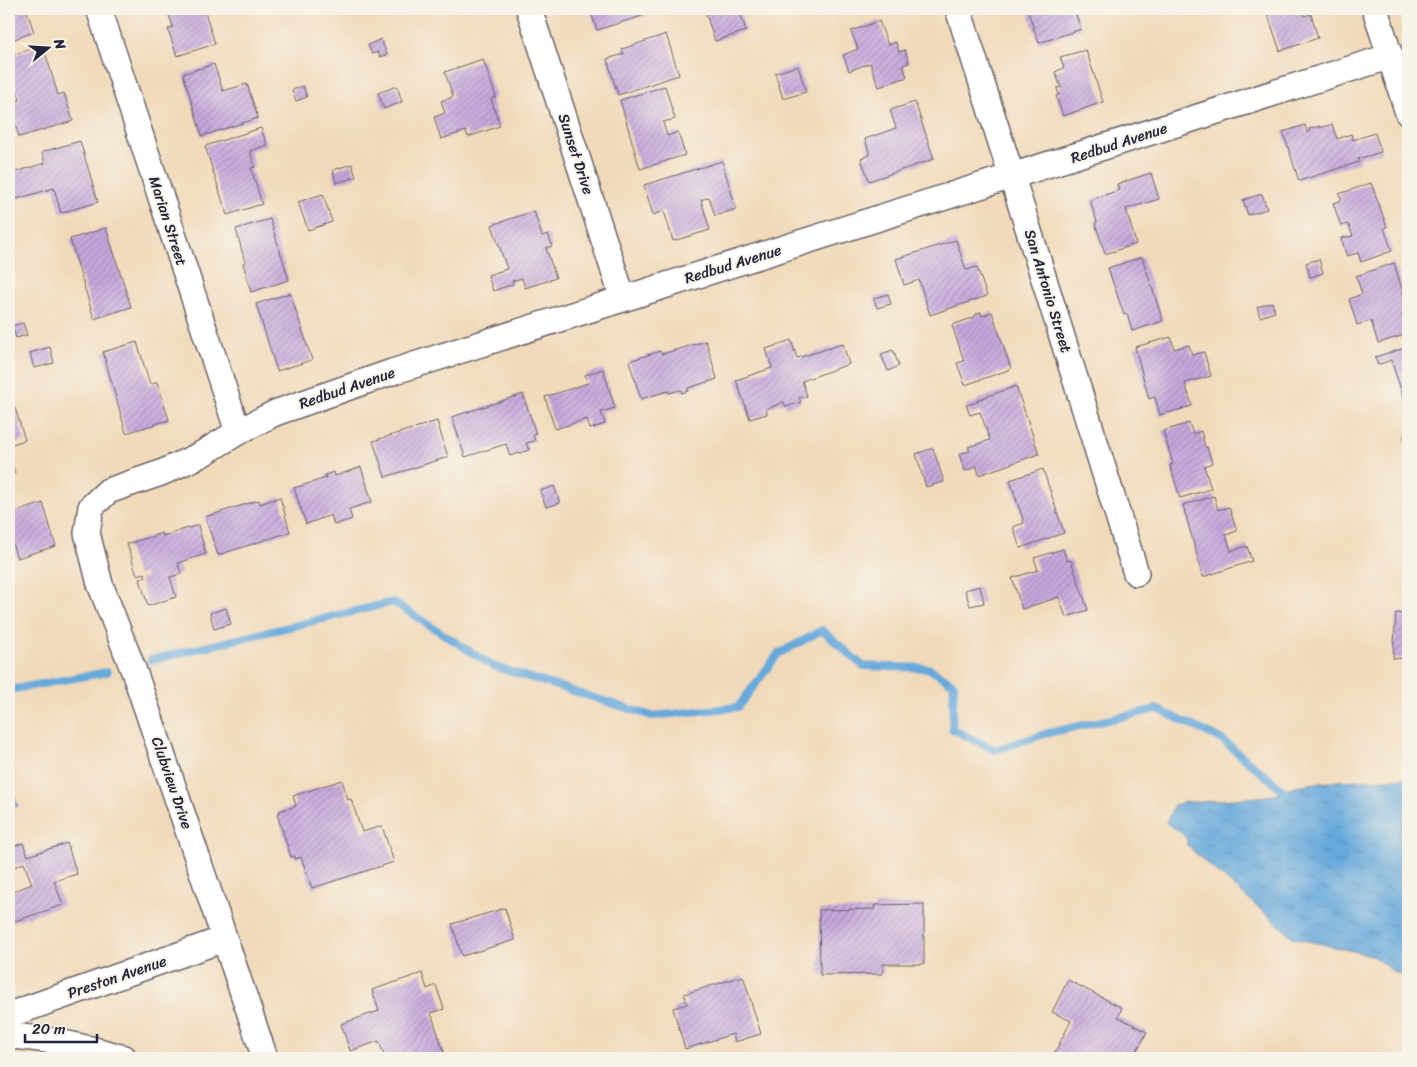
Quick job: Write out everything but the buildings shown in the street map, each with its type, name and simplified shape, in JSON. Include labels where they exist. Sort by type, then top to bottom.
[{"type":"street","name":"Marian Street","points":[[99,9],[238,432]]},
{"type":"street","name":"Sunset Drive","points":[[530,9],[623,299]]},
{"type":"street","name":"San Antonio Street","points":[[958,9],[1136,574]]},
{"type":"street","points":[[1375,9],[1408,113]]},
{"type":"street","name":"Redbud Avenue","points":[[91,507],[108,491],[161,473],[200,455],[238,432],[275,413],[383,375],[1391,56]]},
{"type":"street","name":"Clubview Drive","points":[[91,507],[87,533],[100,584],[135,674],[265,1058]]},
{"type":"street","name":"Preston Avenue","points":[[9,1015],[224,940]]},
{"type":"street","points":[[9,1036],[62,1042],[88,1047],[124,1058]]},
{"type":"water","points":[[1408,778],[1408,977],[1394,972],[1371,955],[1294,938],[1187,845],[1186,836],[1166,823],[1174,805],[1187,802],[1268,796],[1302,785],[1338,781]]},
{"type":"water","points":[[13,791],[18,806],[11,809],[12,814],[9,815],[9,792]]},
{"type":"waterway","points":[[151,660],[393,602],[493,666],[652,716],[738,707],[778,654],[822,630],[863,666],[928,668],[954,684],[952,729],[995,750],[1048,733],[1157,709],[1221,739],[1284,791],[1293,793]]},
{"type":"waterway","points":[[9,690],[107,672]]}]
